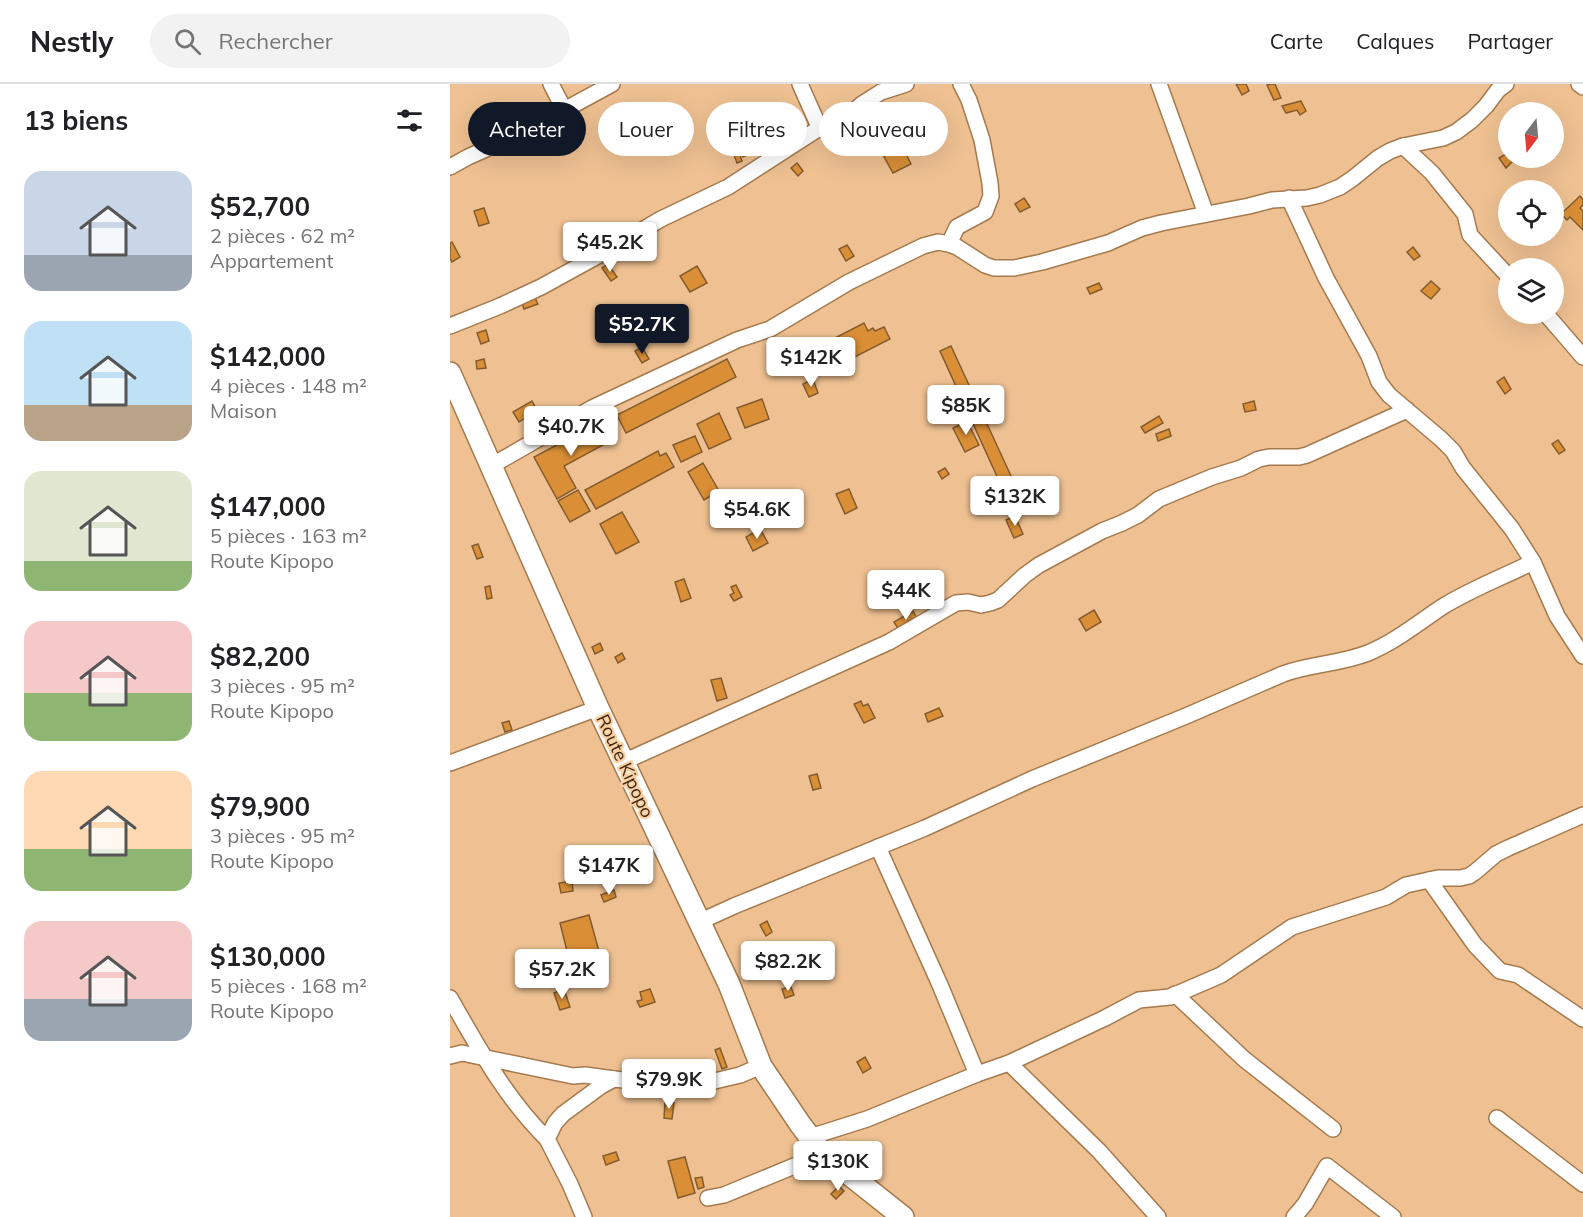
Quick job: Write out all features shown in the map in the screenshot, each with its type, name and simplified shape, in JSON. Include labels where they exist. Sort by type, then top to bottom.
[{"type":"main road","name":"Route Kipopo","points":[[450,374],[622,762],[729,984],[761,1066],[815,1145],[903,1217]]},
{"type":"street","points":[[551,84],[560,102]]},
{"type":"street","points":[[579,102],[612,84]]},
{"type":"street","points":[[800,84],[819,127]]},
{"type":"street","points":[[865,102],[880,92],[906,84]]},
{"type":"street","points":[[949,244],[957,227],[985,212],[991,196],[982,140],[969,100],[961,84]]},
{"type":"street","points":[[1159,84],[1206,214]]},
{"type":"street","points":[[491,466],[592,408],[729,343],[771,329],[849,282],[923,246],[938,242],[949,244],[985,265],[994,268],[1014,268],[1108,243],[1152,225],[1272,200],[1307,198],[1329,192],[1352,179],[1390,151],[1456,132],[1472,120],[1506,84]]},
{"type":"street","points":[[1579,84],[1583,87]]},
{"type":"street","points":[[450,326],[541,287],[661,219],[728,187],[819,130]]},
{"type":"street","points":[[1403,146],[1432,173],[1465,214],[1470,235],[1498,265]]},
{"type":"street","points":[[450,167],[470,156]]},
{"type":"street","points":[[1289,198],[1326,278],[1369,356],[1379,382],[1389,394],[1453,451],[1512,529],[1533,562],[1557,616],[1583,656]]},
{"type":"street","points":[[1555,324],[1583,357]]},
{"type":"street","points":[[622,762],[889,642],[956,603],[968,602],[981,605],[998,600],[1039,565],[1102,531],[1130,519],[1159,499],[1259,459],[1307,455],[1407,410]]},
{"type":"street","points":[[699,922],[1295,669],[1350,659],[1369,653],[1478,587],[1533,562]]},
{"type":"street","points":[[450,763],[598,708]]},
{"type":"street","points":[[708,1198],[800,1164],[815,1145],[867,1119],[1009,1063],[1139,1000],[1170,997],[1221,975],[1292,927],[1386,897],[1406,885],[1469,876],[1496,854],[1583,815]]},
{"type":"street","points":[[878,847],[977,1074]]},
{"type":"street","points":[[1429,880],[1476,945],[1500,971],[1518,975],[1583,1019]]},
{"type":"street","points":[[1175,994],[1244,1059],[1333,1129]]},
{"type":"street","points":[[450,998],[486,1059],[523,1113],[547,1139],[584,1217]]},
{"type":"street","points":[[450,1056],[462,1053],[573,1076],[585,1075],[689,1087],[740,1075],[761,1066]]},
{"type":"street","points":[[1009,1063],[1100,1151],[1158,1217]]},
{"type":"street","points":[[547,1139],[555,1123],[563,1114],[614,1079]]},
{"type":"street","points":[[1497,1118],[1583,1184]]},
{"type":"street","points":[[1294,1217],[1305,1204],[1327,1166],[1393,1217]]},
{"type":"building","points":[[1236,84],[1246,84],[1249,91],[1242,95]]},
{"type":"building","points":[[1275,84],[1281,98],[1274,100],[1267,85]]},
{"type":"building","points":[[1301,101],[1306,111],[1300,115],[1297,110],[1286,113],[1282,106]]},
{"type":"building","points":[[734,156],[740,156],[742,161],[737,163]]},
{"type":"building","points":[[884,156],[907,156],[911,164],[893,173]]},
{"type":"building","points":[[797,163],[803,171],[798,176],[791,168]]},
{"type":"building","points":[[1580,196],[1583,200],[1580,208],[1583,211],[1583,230],[1570,217],[1567,220],[1564,217],[1564,211]]},
{"type":"building","points":[[1024,198],[1030,207],[1020,212],[1015,204]]},
{"type":"building","points":[[484,208],[489,223],[479,226],[474,211]]},
{"type":"building","points":[[452,242],[460,257],[452,262],[450,243]]},
{"type":"building","points":[[847,245],[854,256],[846,261],[839,249]]},
{"type":"building","points":[[1413,247],[1420,256],[1414,260],[1407,252]]},
{"type":"building","points":[[608,264],[617,277],[611,281],[602,268]]},
{"type":"building","points":[[697,266],[707,283],[690,292],[680,276]]},
{"type":"building","points":[[1431,281],[1440,289],[1431,299],[1421,291]]},
{"type":"building","points":[[1099,283],[1102,289],[1090,294],[1087,288]]},
{"type":"building","points":[[535,298],[538,304],[524,309],[522,303]]},
{"type":"building","points":[[864,323],[868,331],[884,327],[890,339],[845,362],[841,354],[837,356],[829,341]]},
{"type":"building","points":[[486,330],[489,341],[481,344],[477,333]]},
{"type":"building","points":[[951,346],[1012,478],[1000,483],[940,351]]},
{"type":"building","points":[[642,347],[649,359],[642,363],[635,351]]},
{"type":"building","points":[[484,359],[486,368],[477,369],[476,361]]},
{"type":"building","points":[[727,359],[736,377],[626,433],[617,415]]},
{"type":"building","points":[[1504,377],[1511,389],[1505,394],[1497,382]]},
{"type":"building","points":[[813,379],[818,393],[809,397],[803,384]]},
{"type":"building","points":[[762,399],[769,419],[745,428],[737,408]]},
{"type":"building","points":[[532,401],[537,410],[519,422],[513,412]]},
{"type":"building","points":[[1254,401],[1256,410],[1245,412],[1243,404]]},
{"type":"building","points":[[719,413],[731,439],[709,449],[697,424]]},
{"type":"building","points":[[1159,416],[1163,423],[1145,433],[1141,427]]},
{"type":"building","points":[[604,420],[614,439],[564,466],[576,488],[557,499],[534,457]]},
{"type":"building","points":[[967,421],[979,445],[965,452],[953,428]]},
{"type":"building","points":[[1169,429],[1171,436],[1158,441],[1156,434]]},
{"type":"building","points":[[695,436],[702,452],[681,462],[673,445]]},
{"type":"building","points":[[1558,440],[1565,450],[1559,454],[1552,444]]},
{"type":"building","points":[[658,451],[660,456],[666,453],[674,467],[596,509],[585,490]]},
{"type":"building","points":[[703,463],[719,491],[704,500],[688,472]]},
{"type":"building","points":[[945,468],[949,474],[942,479],[938,472]]},
{"type":"building","points":[[849,489],[857,508],[845,514],[836,494]]},
{"type":"building","points":[[578,490],[590,511],[570,522],[558,501]]},
{"type":"building","points":[[622,512],[639,542],[616,554],[600,524]]},
{"type":"building","points":[[1015,516],[1023,534],[1014,538],[1006,520]]},
{"type":"building","points":[[760,529],[768,543],[753,551],[746,537]]},
{"type":"building","points":[[478,544],[483,557],[477,559],[472,546]]},
{"type":"building","points":[[684,579],[691,598],[681,602],[675,582]]},
{"type":"building","points":[[736,585],[742,597],[734,601],[730,595],[734,593],[731,587]]},
{"type":"building","points":[[490,586],[492,598],[487,599],[485,587]]},
{"type":"building","points":[[1094,610],[1101,622],[1086,631],[1079,619]]},
{"type":"building","points":[[913,611],[918,620],[899,630],[894,622]]},
{"type":"building","points":[[600,643],[603,650],[595,654],[592,647]]},
{"type":"building","points":[[622,653],[625,659],[618,663],[615,657]]},
{"type":"building","points":[[721,678],[727,698],[717,701],[711,680]]},
{"type":"building","points":[[861,701],[863,706],[868,704],[875,718],[864,723],[854,704]]},
{"type":"building","points":[[939,708],[943,716],[928,722],[925,714]]},
{"type":"building","points":[[509,721],[512,730],[505,732],[502,723]]},
{"type":"building","points":[[817,774],[821,788],[813,790],[809,776]]},
{"type":"building","points":[[572,881],[573,891],[561,893],[559,883]]},
{"type":"building","points":[[614,890],[616,897],[604,902],[601,895]]},
{"type":"building","points":[[589,915],[600,955],[570,963],[560,923]]},
{"type":"building","points":[[767,921],[772,932],[766,936],[760,925]]},
{"type":"building","points":[[791,987],[794,995],[785,998],[782,989]]},
{"type":"building","points":[[564,989],[570,1007],[560,1010],[554,993]]},
{"type":"building","points":[[650,989],[655,1002],[640,1007],[637,1001],[642,1000],[640,992]]},
{"type":"building","points":[[720,1048],[727,1067],[722,1069],[715,1050]]},
{"type":"building","points":[[865,1057],[871,1068],[863,1073],[857,1062]]},
{"type":"building","points":[[665,1102],[674,1103],[672,1119],[664,1118]]},
{"type":"building","points":[[616,1152],[619,1160],[606,1165],[603,1156]]},
{"type":"building","points":[[685,1157],[695,1193],[678,1198],[668,1161]]},
{"type":"building","points":[[702,1177],[704,1187],[698,1189],[695,1178]]},
{"type":"building","points":[[839,1186],[844,1191],[836,1199],[831,1194]]}]
